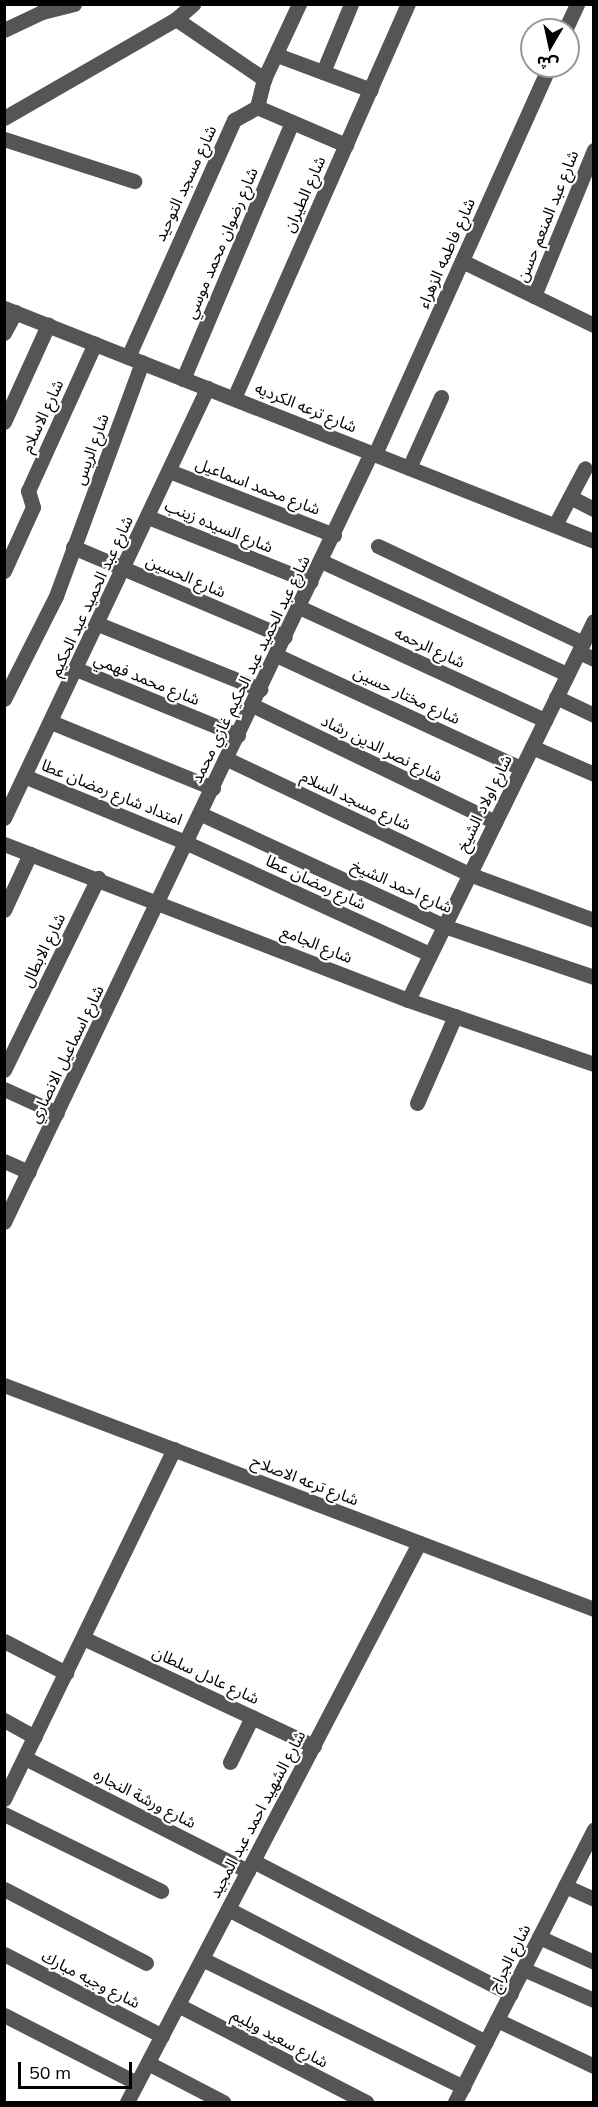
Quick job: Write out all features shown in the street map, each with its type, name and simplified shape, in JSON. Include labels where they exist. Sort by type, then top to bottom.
[{"type":"street","points":[[4,30],[42,12],[74,4]]},
{"type":"street","points":[[4,118],[176,19],[193,4]]},
{"type":"street","points":[[299,4],[264,79],[257,107],[346,145]]},
{"type":"street","points":[[323,72],[351,4]]},
{"type":"street","name":"شارع الطيران","points":[[234,398],[408,4]]},
{"type":"street","points":[[571,18],[577,4]]},
{"type":"street","points":[[176,19],[264,79]]},
{"type":"street","points":[[277,55],[371,90]]},
{"type":"street","name":"شارع فاطمه الزهراء","points":[[373,453],[544,78]]},
{"type":"street","name":"شارع مسجد التوحيد","points":[[135,360],[234,120],[257,107]]},
{"type":"street","name":"شارع رضوان محمد موسي","points":[[183,379],[292,122]]},
{"type":"street","points":[[4,140],[134,181]]},
{"type":"street","name":"شارع عبد المنعم حسن","points":[[534,296],[594,150]]},
{"type":"street","points":[[462,261],[593,322]]},
{"type":"street","points":[[4,333],[10,310]]},
{"type":"street","name":"شارع ترعه الكرديه","points":[[10,310],[594,541]]},
{"type":"street","points":[[4,422],[48,325]]},
{"type":"street","name":"شارع الاسلام","points":[[4,571],[33,503],[28,491],[94,343]]},
{"type":"street","name":"شارع الريس","points":[[4,699],[56,596],[135,360]]},
{"type":"street","name":"شارع عبد الحميد عبد الحكيم","points":[[4,818],[124,569],[207,388]]},
{"type":"street","points":[[409,468],[441,397]]},
{"type":"street","name":"شارع عبد الحميد عبد الحكيم غازي محمد","points":[[159,901],[373,453]]},
{"type":"street","points":[[555,525],[585,468]]},
{"type":"street","name":"شارع محمد اسماعيل","points":[[169,471],[334,535]]},
{"type":"street","points":[[570,497],[594,509]]},
{"type":"street","name":"شارع السيده زينب","points":[[148,517],[311,582]]},
{"type":"street","points":[[378,546],[581,647],[594,659]]},
{"type":"street","name":"شارع الحسين","points":[[73,548],[285,637]]},
{"type":"street","points":[[321,561],[567,675]]},
{"type":"street","name":"شارع الرحمه","points":[[299,607],[545,720]]},
{"type":"street","name":"شارع اولاد الشيخ","points":[[408,1000],[594,621]]},
{"type":"street","points":[[98,624],[260,689]]},
{"type":"street","name":"شارع مختار حسين","points":[[276,655],[522,768]]},
{"type":"street","name":"شارع محمد فهمي","points":[[76,669],[238,735]]},
{"type":"street","points":[[556,698],[594,715]]},
{"type":"street","name":"شارع نصر الدين رشاد","points":[[252,705],[495,822]]},
{"type":"street","points":[[51,722],[213,788]]},
{"type":"street","points":[[532,747],[594,774]]},
{"type":"street","name":"شارع مسجد السلام","points":[[227,759],[470,874],[594,920]]},
{"type":"street","name":"امتداد شارع رمضان عطا","points":[[24,776],[187,843]]},
{"type":"street","name":"شارع احمد الشيخ","points":[[201,814],[444,926],[594,977]]},
{"type":"street","name":"شارع رمضان عطا","points":[[187,843],[430,954]]},
{"type":"street","name":"شارع الجامع","points":[[4,844],[159,901],[408,1000],[594,1064]]},
{"type":"street","points":[[4,910],[30,854]]},
{"type":"street","name":"شارع الابطال","points":[[4,1070],[98,878]]},
{"type":"street","name":"شارع اسماعيل الانصاري","points":[[4,1222],[159,901]]},
{"type":"street","points":[[417,1103],[455,1016]]},
{"type":"street","points":[[4,1089],[57,1113]]},
{"type":"street","points":[[4,1161],[28,1172]]},
{"type":"street","name":"شارع ترعه الاصلاح","points":[[4,1385],[594,1609]]},
{"type":"street","points":[[5,1797],[174,1449]]},
{"type":"street","name":"شارع الشهيد احمد عبد المجيد","points":[[127,2103],[419,1542]]},
{"type":"street","name":"شارع عادل سلطان","points":[[83,1638],[314,1746]]},
{"type":"street","points":[[4,1641],[66,1673]]},
{"type":"street","points":[[230,1762],[252,1717]]},
{"type":"street","points":[[4,1720],[35,1737]]},
{"type":"street","name":"شارع ورشة النجاره","points":[[25,1758],[511,1994]]},
{"type":"street","points":[[4,1814],[161,1891]]},
{"type":"street","name":"شارع الجراج","points":[[455,2103],[593,1832]]},
{"type":"street","points":[[565,1886],[594,1899]]},
{"type":"street","points":[[4,1889],[146,1963]]},
{"type":"street","points":[[228,1909],[486,2042]]},
{"type":"street","points":[[539,1937],[594,1962]]},
{"type":"street","name":"شارع وجيه مبارك","points":[[4,1954],[162,2036]]},
{"type":"street","points":[[202,1959],[463,2087]]},
{"type":"street","points":[[523,1969],[594,2000]]},
{"type":"street","name":"شارع سعيد ويليم","points":[[178,2005],[366,2103]]},
{"type":"street","points":[[4,2015],[137,2083]]},
{"type":"street","points":[[497,2020],[594,2066]]},
{"type":"street","points":[[148,2063],[223,2103]]}]
